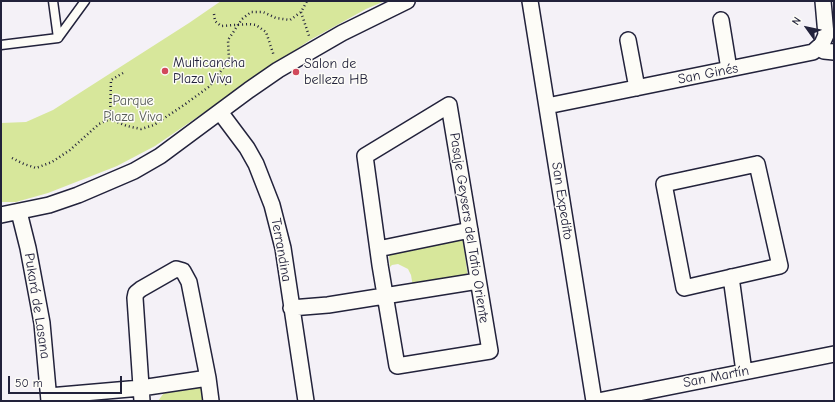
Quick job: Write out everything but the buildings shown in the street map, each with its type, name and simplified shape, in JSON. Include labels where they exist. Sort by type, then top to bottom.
[{"type":"street","points":[[1,215],[19,212],[78,195],[134,171],[160,156],[278,70],[342,32],[407,1]]},
{"type":"street","name":"San Expedito","points":[[530,1],[594,401]]},
{"type":"street","points":[[823,1],[826,35],[819,48],[824,51],[834,52]]},
{"type":"street","points":[[721,20],[729,69]]},
{"type":"street","points":[[628,40],[637,88]]},
{"type":"street","name":"San Ginés","points":[[547,106],[807,54],[819,48]]},
{"type":"street","name":"Pasaje Geysers del Tatio Oriente","points":[[378,249],[365,156],[449,105],[490,351],[397,366],[386,296]]},
{"type":"street","name":"Terrandina","points":[[220,112],[247,148],[256,164],[265,185],[278,226],[306,401]]},
{"type":"street","points":[[757,164],[780,266],[731,277],[684,288],[664,184],[757,164]]},
{"type":"street","name":"Pukará de Lasana","points":[[19,212],[28,248],[42,323],[49,398]]},
{"type":"street","points":[[386,296],[378,249],[470,230]]},
{"type":"street","points":[[141,395],[135,298],[136,293],[176,269],[183,271],[189,282],[208,378],[211,401]]},
{"type":"street","points":[[731,277],[744,372]]},
{"type":"street","points":[[291,308],[328,305],[478,281]]},
{"type":"street","name":"San Martín","points":[[598,401],[834,354]]},
{"type":"street","points":[[49,398],[141,395],[208,378]]},
{"type":"lane","points":[[53,1],[58,38]]},
{"type":"lane","points":[[1,45],[58,38],[85,1]]},
{"type":"path","points":[[12,158],[36,168],[52,162],[70,150],[99,124],[110,119],[127,126],[141,129],[154,125],[210,86],[229,60],[228,40],[242,19],[251,12],[263,12],[276,18],[290,20],[301,12],[307,1]]},
{"type":"path","points":[[301,12],[310,40]]},
{"type":"path","points":[[214,14],[215,21],[221,26],[256,25],[266,32],[276,62]]},
{"type":"path","points":[[110,119],[112,80],[122,73]]},
{"type":"green space","name":"Parque Plaza Viva","points":[[221,1],[385,1],[366,9],[310,40],[155,146],[117,166],[48,193],[16,202],[1,202],[1,123],[26,122],[53,110]]},
{"type":"green space","points":[[463,238],[468,279],[413,287],[411,275],[408,269],[398,264],[390,267],[389,254]]},
{"type":"green space","points":[[201,385],[204,401],[158,401],[166,390]]},
{"type":"place","name":"Multicancha Plaza Viva","points":[[165,71]]},
{"type":"place","name":"Salon de belleza HB","points":[[296,72]]}]
